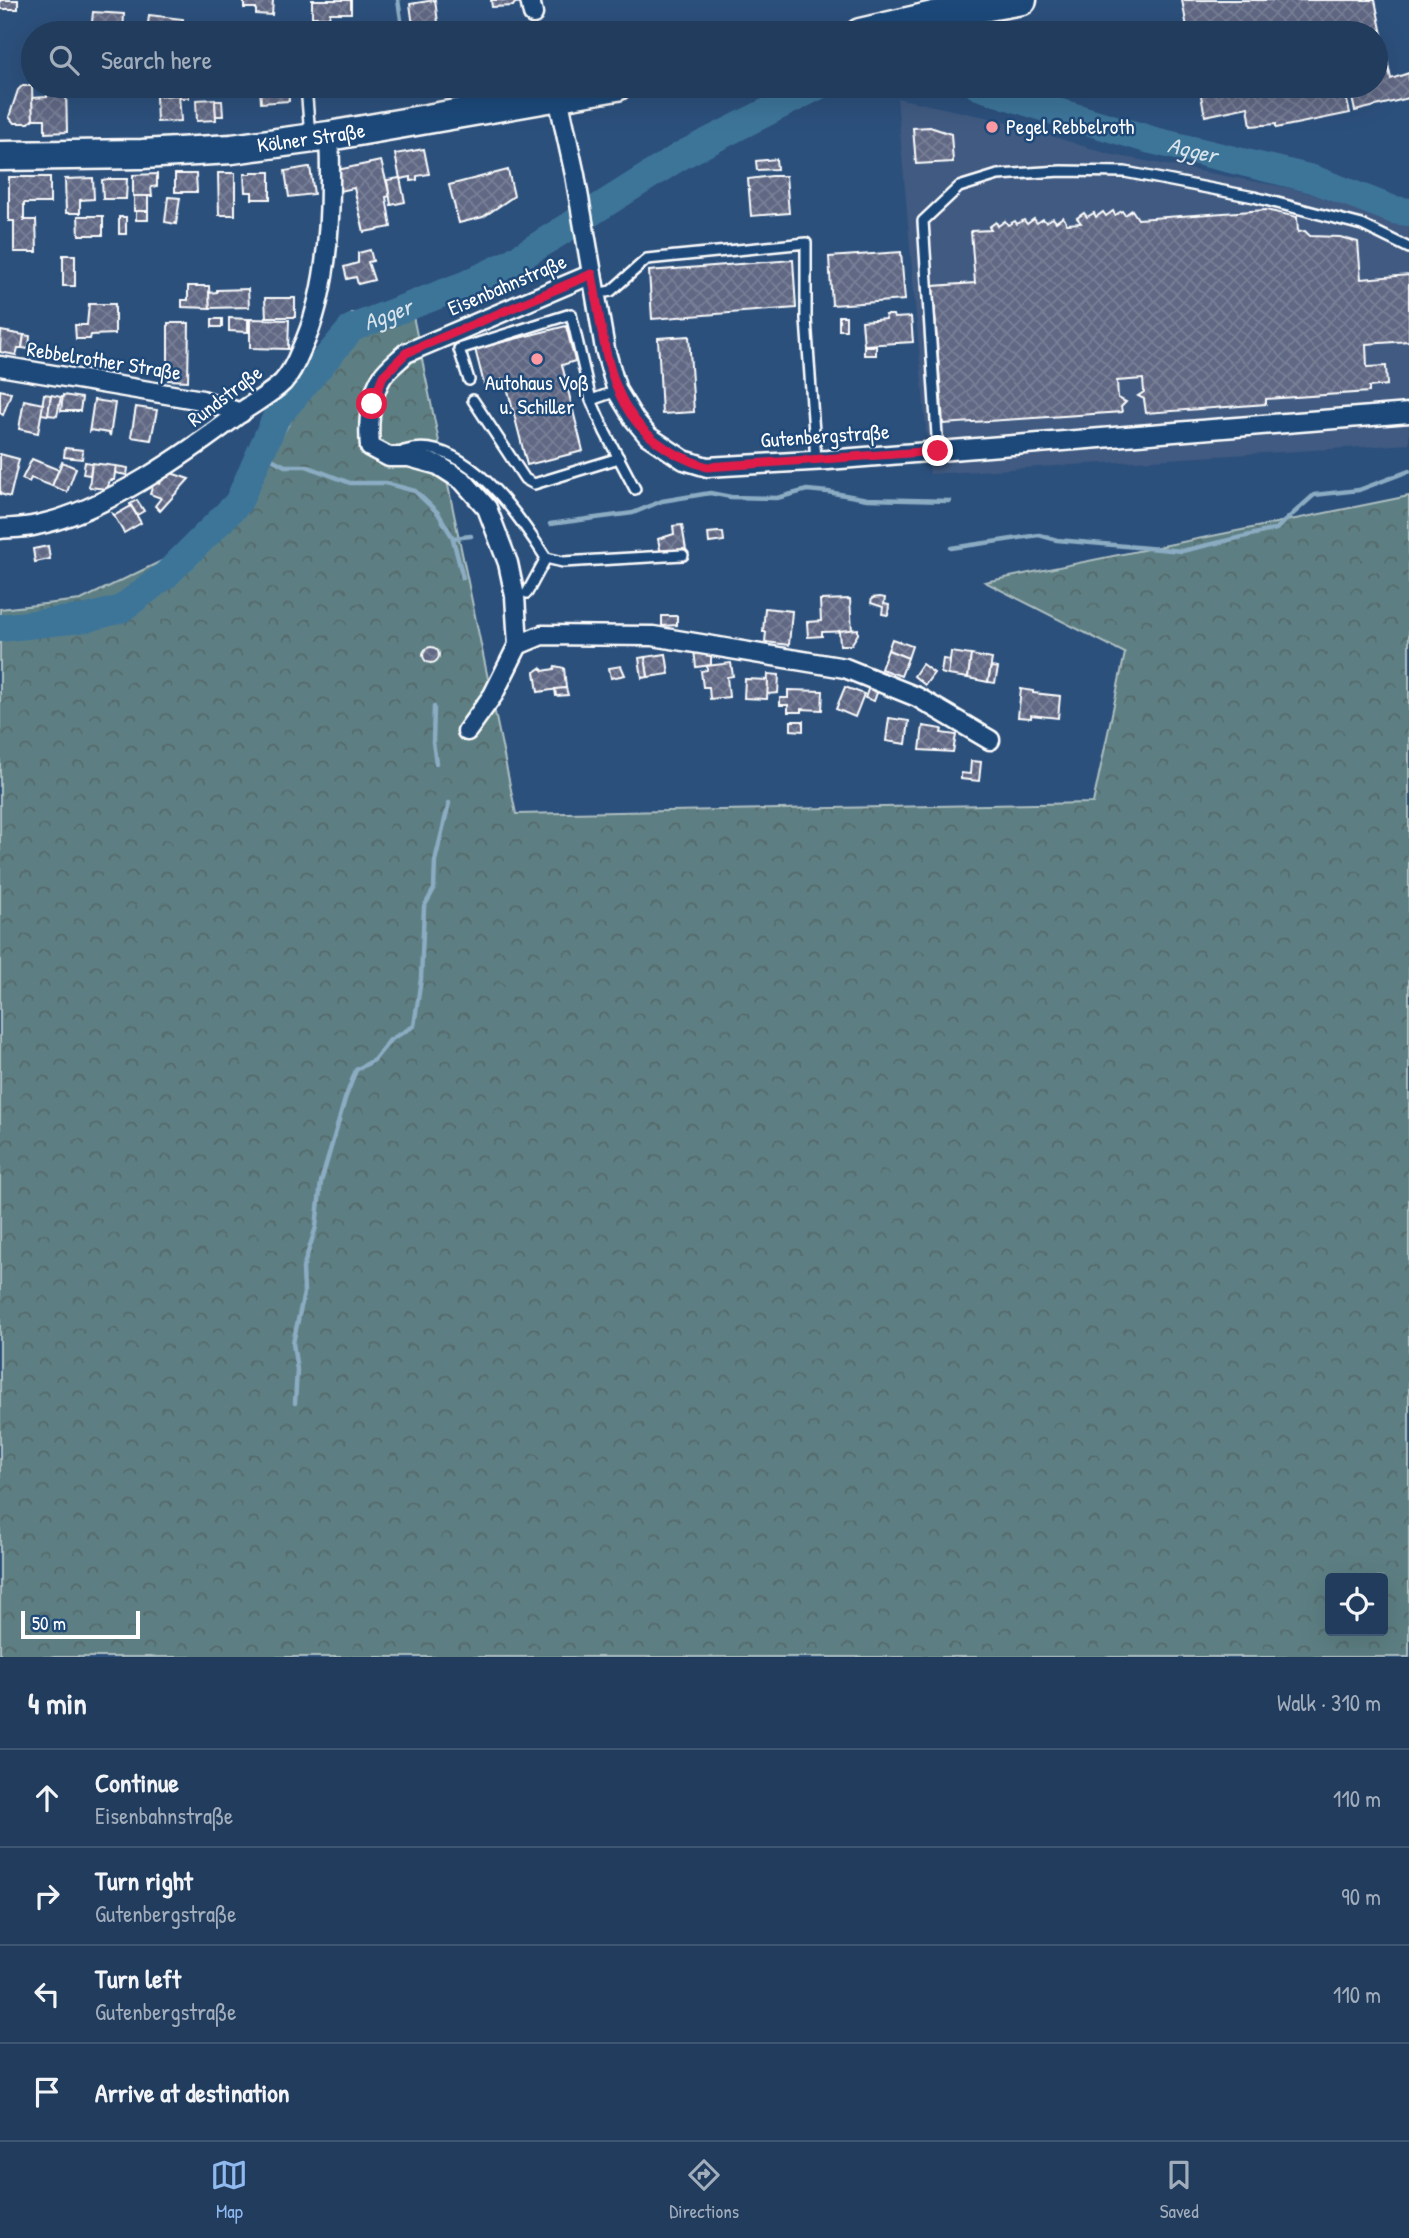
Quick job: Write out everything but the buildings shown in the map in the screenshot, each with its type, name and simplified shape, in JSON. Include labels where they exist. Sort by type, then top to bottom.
[{"type":"main road","points":[[912,21],[1022,0]]},
{"type":"main road","name":"Kölner Straße","points":[[0,156],[142,155],[232,149],[552,98]]},
{"type":"street","name":"Gutenbergstraße","points":[[558,98],[575,175],[605,349],[617,391],[634,419],[649,436],[684,460],[707,467],[816,461],[1409,413]]},
{"type":"street","name":"Rundstraße","points":[[0,529],[38,525],[86,508],[133,485],[209,438],[283,381],[302,349],[323,268],[331,193],[320,137]]},
{"type":"street","name":"Eisenbahnstraße","points":[[389,457],[370,447],[372,404],[383,376],[406,353],[592,274]]},
{"type":"street","name":"Rebbelrother Straße","points":[[0,366],[202,400],[242,413]]},
{"type":"street","points":[[389,457],[409,457],[438,465],[463,481],[487,508],[508,564],[515,596],[518,645],[493,695],[467,731]]},
{"type":"street","points":[[518,645],[542,635],[653,635],[845,668],[918,697],[990,740]]},
{"type":"lane","points":[[309,98],[320,137]]},
{"type":"lane","points":[[938,451],[923,222],[959,187],[999,175],[1061,171],[1125,172],[1254,197],[1362,225],[1409,248]]},
{"type":"lane","points":[[596,294],[611,291],[647,259],[806,243],[806,319],[816,461]]},
{"type":"lane","points":[[469,380],[459,349],[571,314],[591,400],[635,489]]},
{"type":"lane","points":[[591,400],[617,391]]},
{"type":"lane","points":[[473,400],[525,479],[534,484],[619,458]]},
{"type":"lane","points":[[389,457],[408,449],[429,450],[450,456],[481,474],[508,503],[546,558],[563,562],[683,555]]},
{"type":"lane","points":[[527,593],[546,558]]},
{"type":"shaded area","points":[[897,98],[1008,122],[1108,154],[1290,188],[1409,218],[1409,444],[930,474]]},
{"type":"green space","points":[[352,313],[413,316],[516,814],[1093,803],[1125,653],[985,582],[1409,496],[1409,1657],[0,1657],[0,609],[81,600],[172,556],[267,462]]},
{"type":"waterway","points":[[398,0],[401,21]]},
{"type":"waterway","name":"Agger","points":[[0,628],[88,618],[121,609],[166,575],[238,503],[276,418],[352,328],[467,284],[509,264],[682,155],[794,98]]},
{"type":"waterway","name":"Agger","points":[[1014,98],[1151,140],[1313,179],[1394,210],[1409,212]]},
{"type":"waterway","points":[[260,453],[285,466],[306,466],[350,483],[385,483],[415,491],[438,513],[453,538],[471,536]]},
{"type":"waterway","points":[[951,548],[1039,535],[1057,540],[1182,551],[1276,529],[1314,495],[1359,490],[1409,471]]},
{"type":"waterway","points":[[550,524],[633,513],[662,501],[710,493],[731,497],[777,498],[807,490],[867,499],[949,501]]},
{"type":"waterway","points":[[453,539],[463,578]]},
{"type":"waterway","points":[[434,707],[433,742],[436,763]]},
{"type":"waterway","points":[[295,1403],[297,1370],[293,1343],[304,1293],[303,1268],[316,1227],[321,1182],[356,1070],[374,1060],[390,1040],[414,1026],[421,979],[424,907],[434,889],[435,861],[449,803]]},
{"type":"place","name":"Pegel Rebbelroth","points":[[992,127]]},
{"type":"place","name":"Autohaus Voß u. Schiller","points":[[537,359]]},
{"type":"route","points":[[372,404],[383,376],[406,353],[592,274],[605,349],[617,391],[634,419],[649,436],[684,460],[707,467],[938,451]]}]
